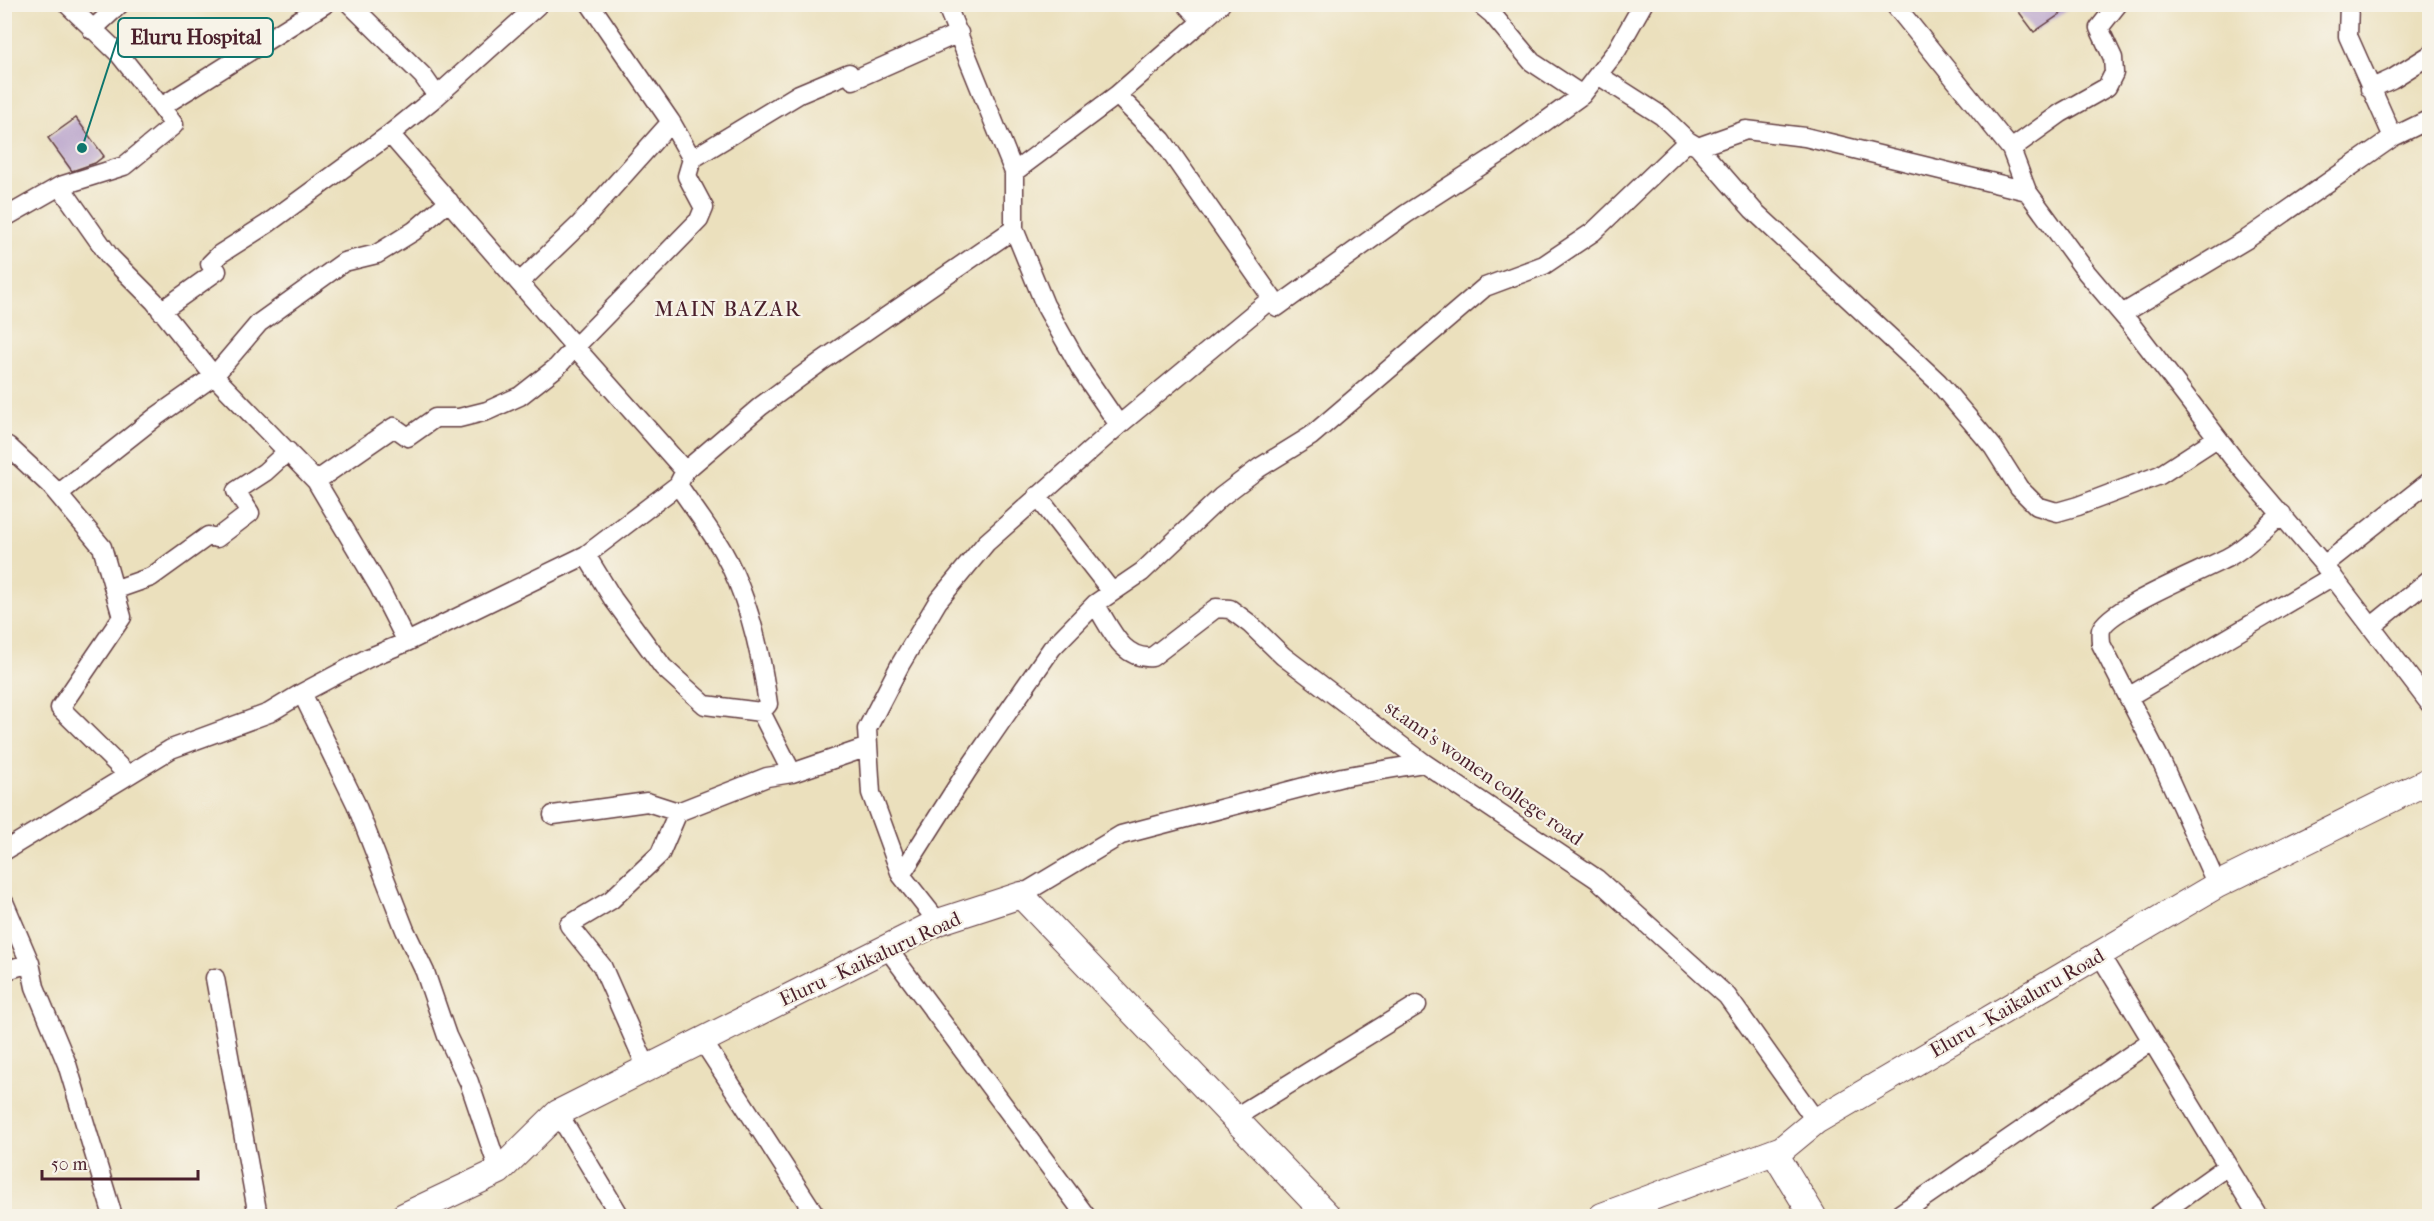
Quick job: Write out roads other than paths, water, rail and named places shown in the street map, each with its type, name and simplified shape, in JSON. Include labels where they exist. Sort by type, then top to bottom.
[{"type":"main road","name":"Eluru - Kaikaluru Road","points":[[1602,1216],[1782,1149],[1816,1120],[2217,885],[2430,780]]},
{"type":"main road","name":"Eluru - Kaikaluru Road","points":[[404,1216],[499,1172],[558,1113],[938,922],[1021,895]]},
{"type":"main road","points":[[1021,895],[1328,1216]]},
{"type":"main road","points":[[1774,1152],[1813,1216]]},
{"type":"street","points":[[4,218],[60,186],[124,166],[174,125],[119,54],[68,4]]},
{"type":"street","points":[[92,30],[120,4]]},
{"type":"street","points":[[161,107],[325,4]]},
{"type":"street","points":[[350,4],[423,76],[437,96]]},
{"type":"street","points":[[161,311],[217,271],[210,264],[220,254],[267,224],[390,134],[437,96],[539,4]]},
{"type":"street","points":[[590,4],[671,122],[692,159]]},
{"type":"street","points":[[1186,4],[1202,21]]},
{"type":"street","points":[[1014,172],[1117,95],[1221,4]]},
{"type":"street","points":[[1480,4],[1492,14],[1532,62],[1582,95]]},
{"type":"street","points":[[1117,95],[1162,140],[1277,307],[1406,214],[1507,149],[1582,95],[1617,50],[1643,4]]},
{"type":"street","points":[[1894,4],[2011,149],[2027,191],[2087,273],[2122,314],[2217,438],[2328,570],[2430,704]]},
{"type":"street","points":[[2011,149],[2061,113],[2107,87],[2114,73],[2113,58],[2099,28],[2118,4]]},
{"type":"street","points":[[2349,4],[2346,9],[2348,36],[2393,137]]},
{"type":"street","points":[[953,7],[959,33],[1014,172],[1014,229],[1045,305],[1082,371],[1119,425]]},
{"type":"street","points":[[316,481],[394,427],[408,437],[435,418],[459,418],[487,411],[520,396],[557,366],[699,220],[704,208],[687,176],[692,159],[799,94],[849,73],[853,80],[959,33]]},
{"type":"street","points":[[2370,89],[2392,79],[2430,55]]},
{"type":"street","points":[[1598,75],[1662,116],[1693,144],[1753,210],[1938,382],[1993,447],[2019,488],[2037,506],[2057,512],[2078,506],[2160,475],[2217,438]]},
{"type":"street","points":[[2122,314],[2247,239],[2393,137],[2430,118]]},
{"type":"street","points":[[520,282],[580,224],[671,122]]},
{"type":"street","points":[[901,874],[967,771],[1052,648],[1095,604],[1142,572],[1221,497],[1259,468],[1311,436],[1485,287],[1544,265],[1593,231],[1693,144],[1746,130],[1805,137],[2027,191]]},
{"type":"street","points":[[390,134],[520,282],[682,478],[723,551],[749,616],[761,655],[768,704],[761,712]]},
{"type":"street","points":[[60,186],[110,257],[161,311],[214,376],[316,481],[379,587],[407,642]]},
{"type":"street","points":[[58,494],[157,416],[214,376],[259,324],[344,262],[377,254],[414,231],[449,201]]},
{"type":"street","points":[[4,851],[171,749],[268,713],[368,658],[407,642],[586,555],[822,361],[1014,229]]},
{"type":"street","points":[[938,922],[901,874],[872,793],[867,729],[900,665],[938,601],[986,543],[1119,425],[1272,298]]},
{"type":"street","points":[[4,447],[8,446],[58,494],[102,547],[122,617],[60,708],[128,776]]},
{"type":"street","points":[[114,590],[151,577],[208,536],[217,538],[250,513],[236,491],[265,472],[288,451]]},
{"type":"street","points":[[2128,697],[2328,570],[2430,481]]},
{"type":"street","points":[[1037,496],[1112,592]]},
{"type":"street","points":[[2217,885],[2161,761],[2101,644],[2101,630],[2109,619],[2153,592],[2201,572],[2235,553],[2282,514]]},
{"type":"street","points":[[586,555],[613,599],[663,667],[705,705],[761,712]]},
{"type":"street","points":[[2371,627],[2430,579]]},
{"type":"street","name":"st.ann's women college road","points":[[1095,604],[1126,652],[1140,658],[1152,657],[1216,608],[1230,609],[1250,624],[1283,656],[1424,763],[1597,879],[1727,996],[1816,1120]]},
{"type":"street","points":[[302,693],[356,804],[390,885],[405,930],[425,972],[447,1036],[469,1082],[499,1172]]},
{"type":"street","points":[[761,712],[792,773]]},
{"type":"street","points":[[553,815],[647,802],[678,812],[767,777],[792,773],[868,747]]},
{"type":"street","points":[[1021,895],[1121,835],[1342,777],[1424,763]]},
{"type":"street","points":[[647,1068],[602,966],[569,926],[611,900],[660,855],[678,812]]},
{"type":"street","points":[[4,902],[30,963],[35,987],[67,1065],[113,1216]]},
{"type":"street","points":[[887,948],[1086,1216]]},
{"type":"street","points":[[2100,955],[2226,1167],[2258,1216]]},
{"type":"street","points":[[4,971],[30,963]]},
{"type":"street","points":[[215,978],[258,1216]]},
{"type":"street","points":[[1234,1118],[1417,1005]]},
{"type":"street","points":[[702,1040],[816,1216]]},
{"type":"street","points":[[1897,1216],[2151,1041]]},
{"type":"street","points":[[558,1113],[620,1216]]},
{"type":"street","points":[[2157,1216],[2226,1167]]},
{"type":"place","name":"Eluru Hospital","points":[[82,148]]},
{"type":"district","name":"MAIN BAZAR","points":[[728,309]]}]
